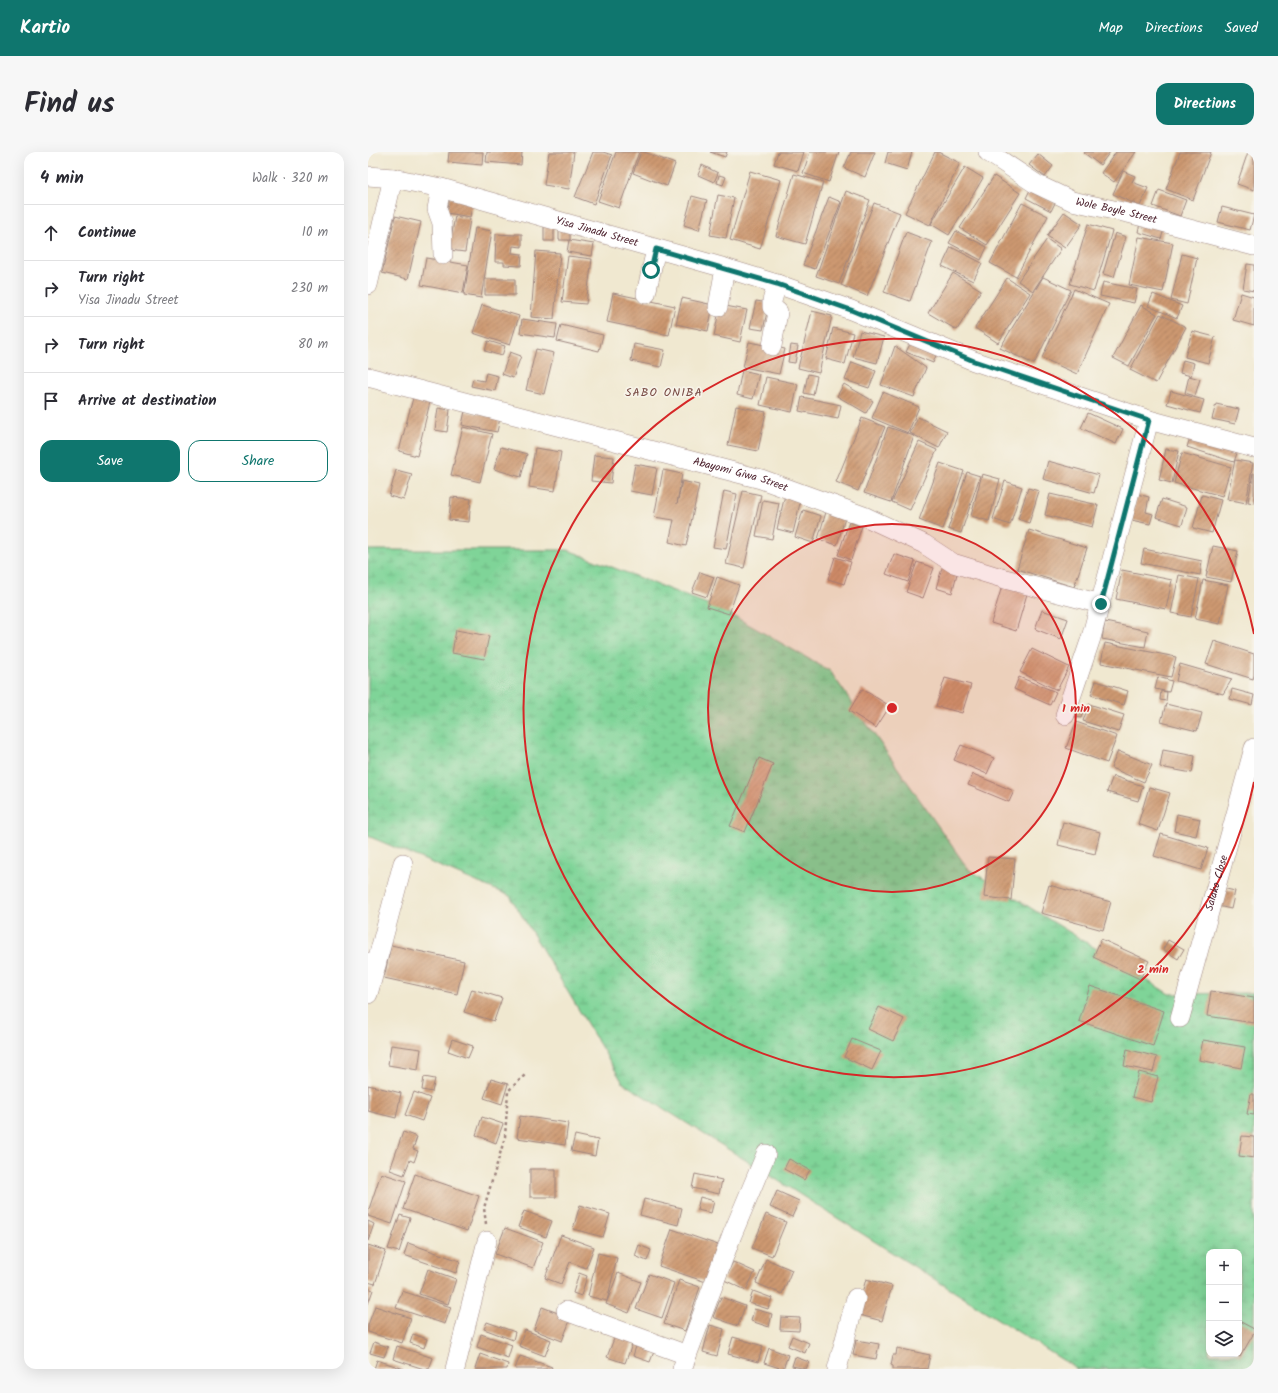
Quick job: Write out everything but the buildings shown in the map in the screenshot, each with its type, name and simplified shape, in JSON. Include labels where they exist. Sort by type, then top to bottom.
[{"type":"street","name":"Wole Boyle Street","points":[[988,152],[1036,184],[1072,201],[1132,214],[1254,246]]},
{"type":"street","name":"Yisa Jinadu Street","points":[[368,176],[393,178],[441,188],[725,268],[777,284],[851,310],[974,361],[1149,420],[1254,448]]},
{"type":"street","points":[[368,286],[393,178]]},
{"type":"street","points":[[441,188],[437,208],[442,222],[443,255]]},
{"type":"street","points":[[646,294],[656,249]]},
{"type":"street","points":[[718,307],[725,268]]},
{"type":"street","points":[[772,346],[778,312],[772,307],[772,301],[777,284]]},
{"type":"street","name":"Abayomi Giwa Street","points":[[368,378],[761,479],[866,517],[924,544],[953,563],[1005,579],[1101,604]]},
{"type":"street","points":[[1065,715],[1101,604],[1149,420]]},
{"type":"street","name":"Salako Close","points":[[1180,1018],[1254,748]]},
{"type":"street","points":[[368,994],[372,963],[403,863]]},
{"type":"street","points":[[566,1311],[684,1362],[732,1235],[766,1154]]},
{"type":"street","points":[[455,1369],[486,1241]]},
{"type":"street","points":[[837,1369],[856,1298]]},
{"type":"path","points":[[486,1241],[484,1208],[505,1137],[508,1091],[524,1075]]},
{"type":"green space","points":[[368,550],[568,550],[725,611],[830,671],[968,869],[1169,994],[1254,993],[1254,1369],[1077,1369],[623,1083],[510,896],[368,836]]},
{"type":"district","name":"SABO ONIBA","points":[[664,392]]},
{"type":"route","points":[[651,270],[656,249],[725,268],[777,284],[851,310],[974,361],[1149,420],[1101,604]]}]
